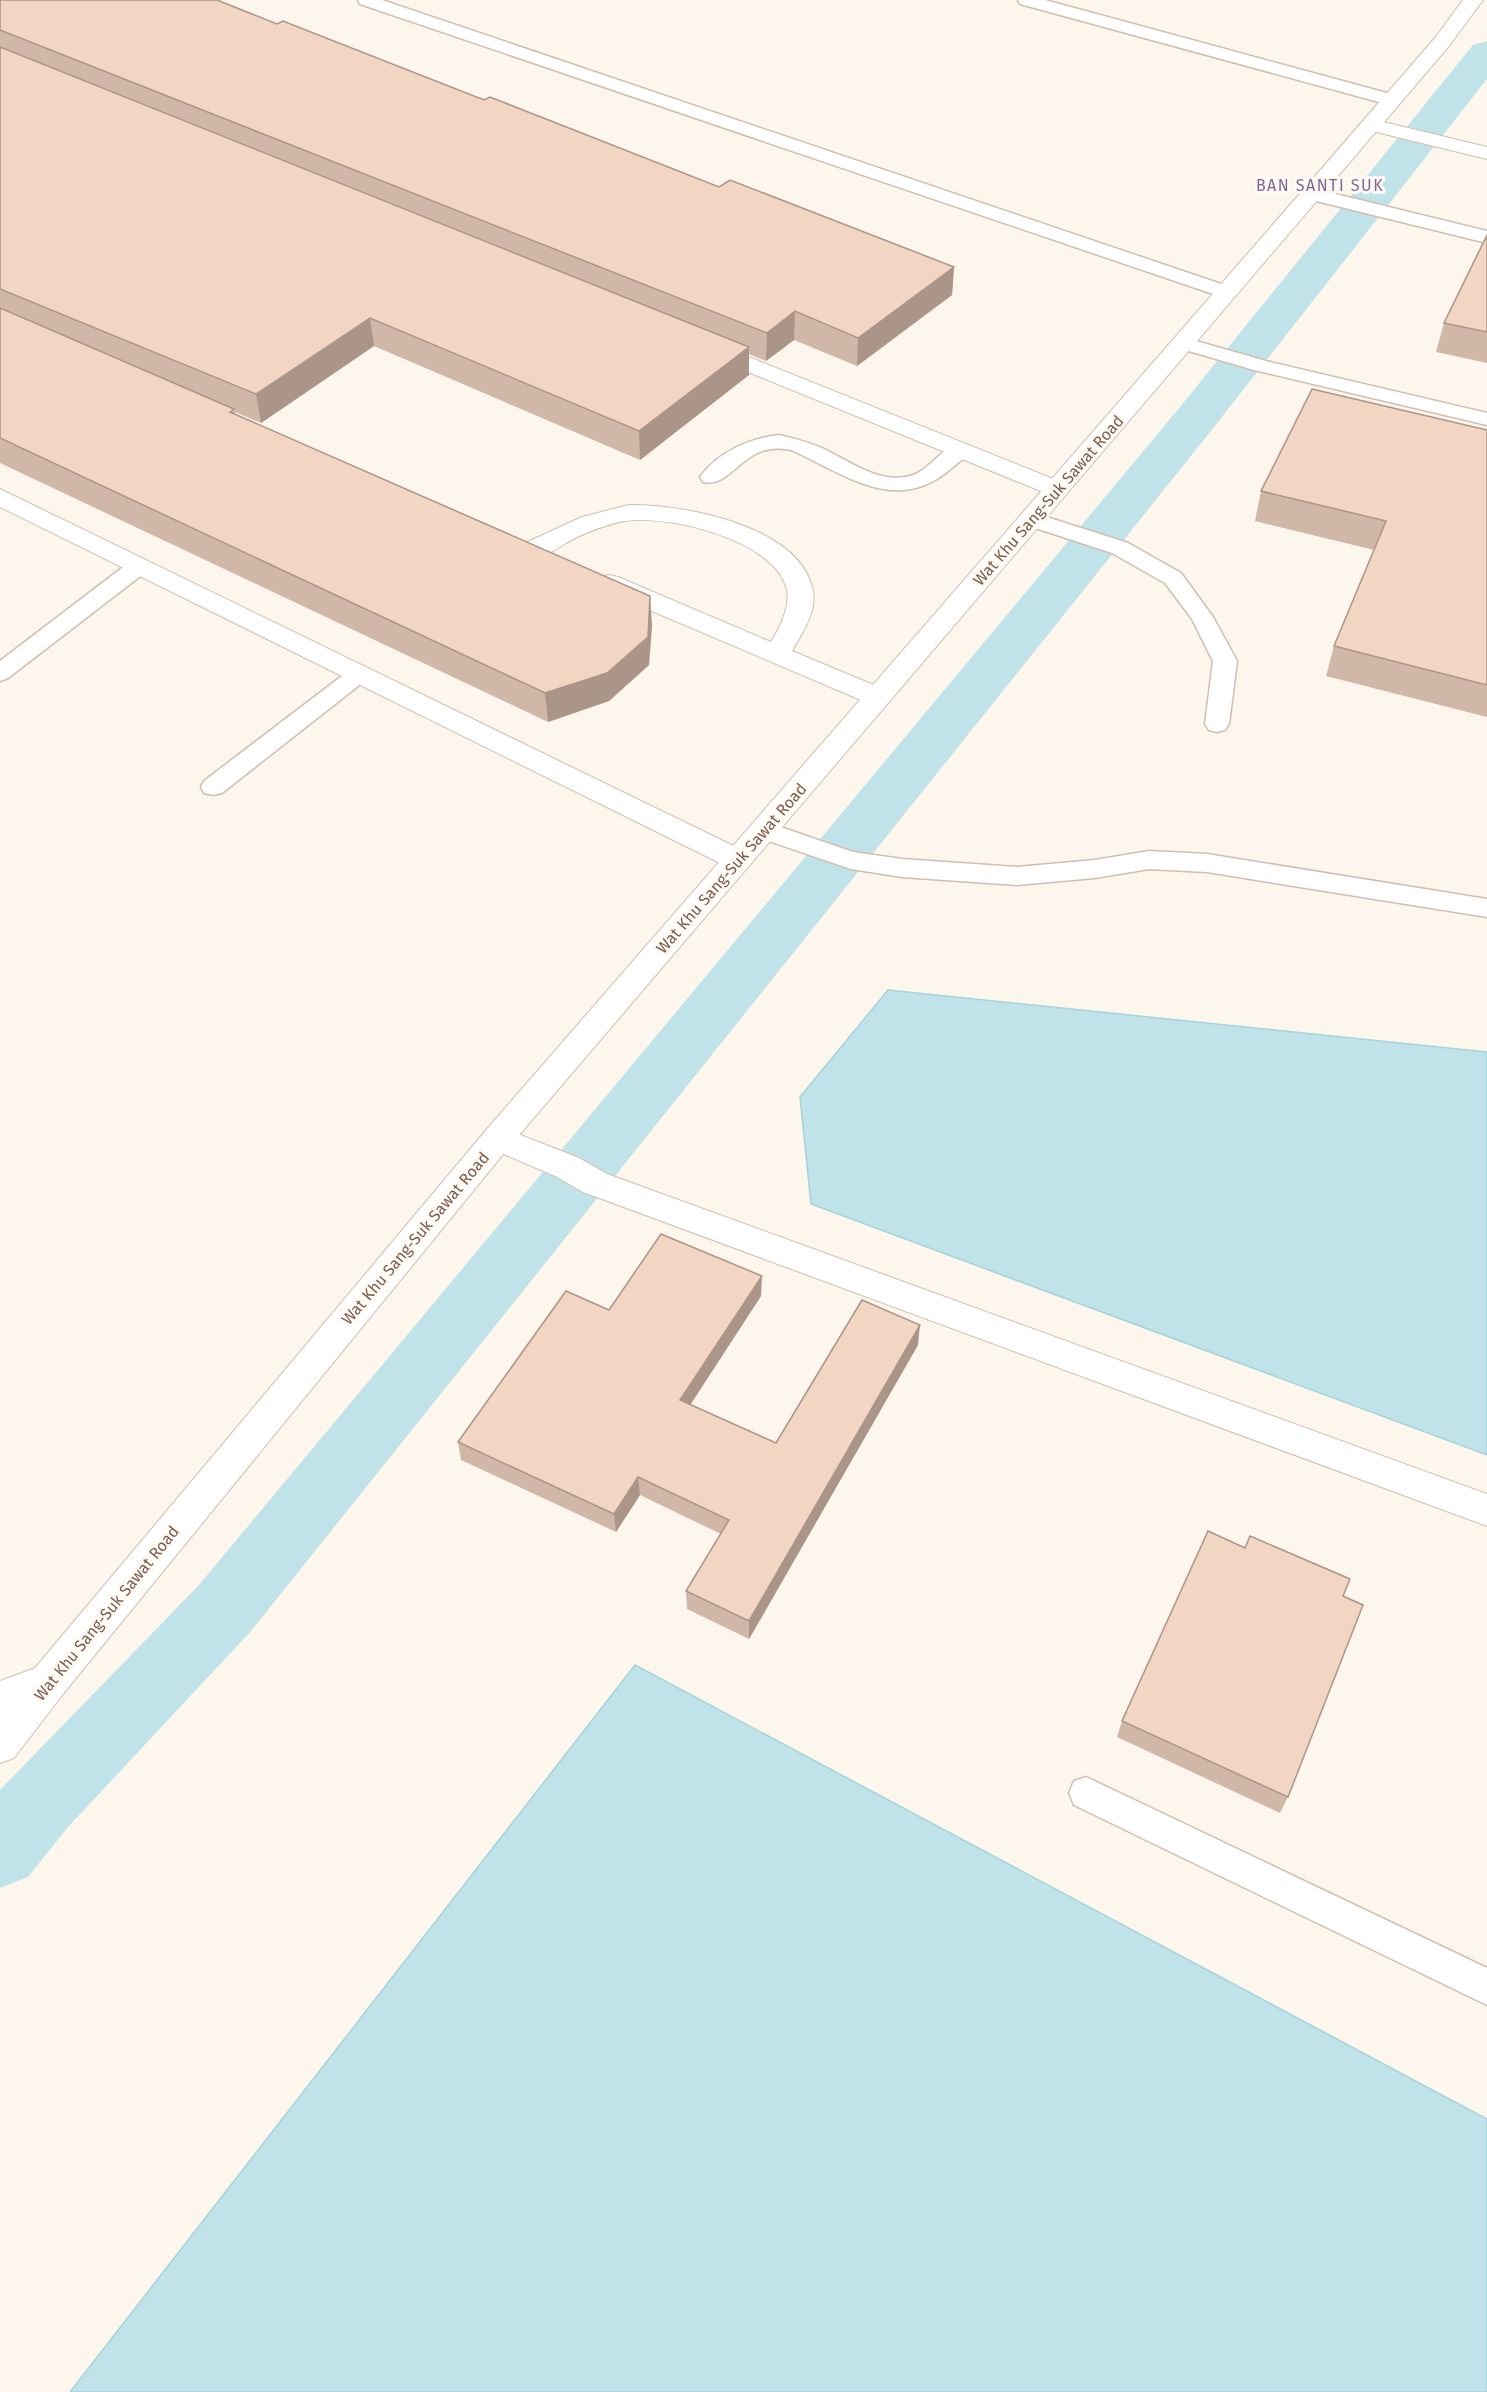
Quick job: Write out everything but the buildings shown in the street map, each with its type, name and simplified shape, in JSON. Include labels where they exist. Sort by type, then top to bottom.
[{"type":"street","name":"Wat Khu Sang-Suk Sawat Road","points":[[0,1745],[49,1681],[498,1138],[1226,292],[1324,199],[1371,125],[1442,42],[1473,0]]},
{"type":"street","points":[[1371,125],[1487,153]]},
{"type":"street","points":[[694,342],[1057,489]]},
{"type":"street","points":[[0,497],[738,860]]},
{"type":"street","points":[[777,654],[800,614],[800,589],[788,565],[762,544],[732,531],[713,523],[672,514],[631,513],[581,524],[521,545],[575,568],[777,654],[878,697]]},
{"type":"street","points":[[498,1138],[581,1175],[1487,1510]]},
{"type":"street","points":[[0,1700],[49,1681]]},
{"type":"lane","points":[[1026,0],[1392,100]]},
{"type":"lane","points":[[375,1],[1226,292]]},
{"type":"lane","points":[[1324,199],[1487,237]]},
{"type":"lane","points":[[1182,343],[1261,366],[1487,419]]},
{"type":"lane","points":[[711,477],[761,443],[787,442],[875,482],[897,486],[919,481],[960,449]]},
{"type":"lane","points":[[1031,519],[1120,548],[1173,578],[1202,617],[1225,661],[1217,724]]},
{"type":"lane","points":[[0,674],[139,566]]},
{"type":"lane","points":[[213,787],[359,674]]},
{"type":"lane","points":[[764,830],[851,860],[902,868],[1017,876],[1095,869],[1149,860],[1207,863],[1487,908]]},
{"type":"lane","points":[[1086,1793],[1487,1987]]},
{"type":"water","points":[[888,990],[1487,1052],[1487,1455],[811,1204],[800,1097]]},
{"type":"water","points":[[635,1665],[1487,2119],[1487,2392],[70,2392]]},
{"type":"waterway","points":[[0,1850],[40,1801],[225,1608],[1197,417],[1487,53]]},
{"type":"district","name":"BAN SANTI SUK","points":[[1320,185]]}]
